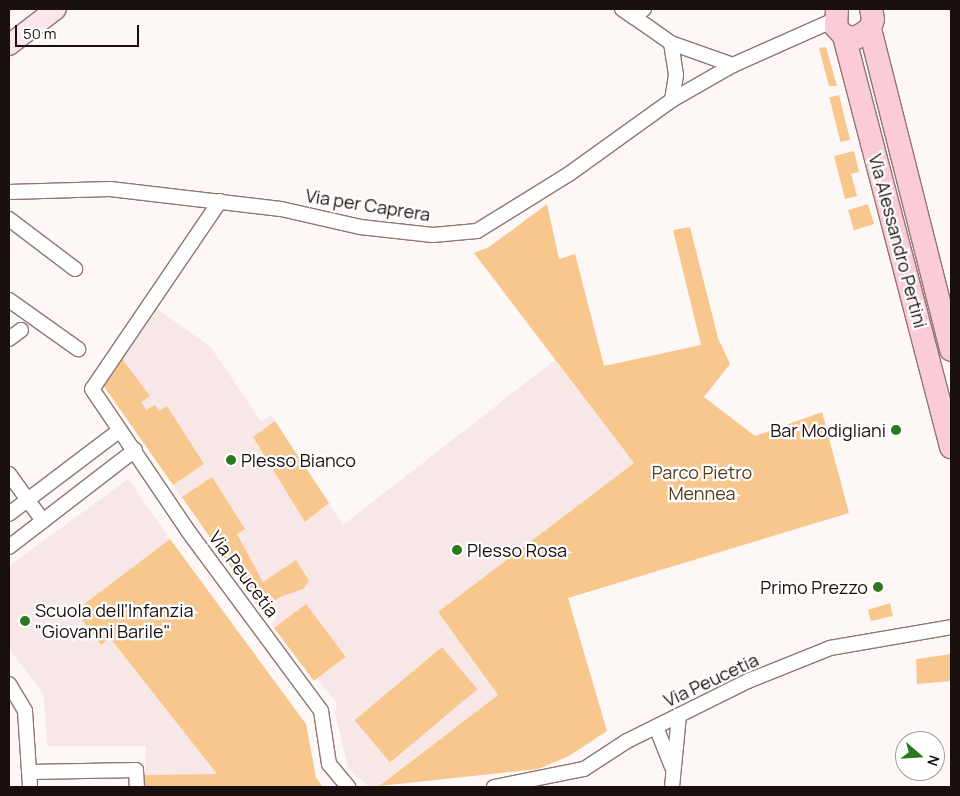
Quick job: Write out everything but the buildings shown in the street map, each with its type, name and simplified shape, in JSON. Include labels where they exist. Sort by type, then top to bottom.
[{"type":"main road","points":[[9,45],[56,9]]},
{"type":"main road","points":[[839,22],[856,38],[874,15]]},
{"type":"main road","name":"Via Alessandro Pertini","points":[[874,15],[951,350]]},
{"type":"main road","name":"Via Alessandro Pertini","points":[[839,22],[951,447]]},
{"type":"street","points":[[622,9],[639,13],[671,43],[734,65]]},
{"type":"street","name":"Via per Caprera","points":[[9,192],[110,189],[280,209],[360,227],[433,235],[477,231],[569,174],[672,100],[734,65],[839,22]]},
{"type":"street","points":[[671,43],[676,75],[672,100]]},
{"type":"street","name":"Via Peucetia","points":[[220,201],[92,389],[188,531],[321,711],[329,764],[348,787]]},
{"type":"street","points":[[9,219],[75,269]]},
{"type":"street","points":[[9,300],[78,349]]},
{"type":"street","points":[[9,339],[21,330]]},
{"type":"street","points":[[9,514],[120,430]]},
{"type":"street","points":[[9,547],[134,450]]},
{"type":"street","points":[[9,474],[30,499],[43,521]]},
{"type":"street","name":"Via Peucetia","points":[[494,787],[584,769],[656,726],[748,681],[830,648],[951,626]]},
{"type":"street","points":[[9,684],[26,711],[31,772],[30,787]]},
{"type":"street","points":[[672,787],[672,768],[679,715]]},
{"type":"street","points":[[656,726],[672,768]]},
{"type":"street","points":[[31,772],[136,770],[136,787]]},
{"type":"shaded area","points":[[157,309],[210,346],[261,422],[271,415],[343,525],[555,360],[634,463],[438,612],[498,695],[377,787],[369,787],[348,768],[335,712],[337,703],[276,630],[272,624],[274,618],[266,608],[257,605],[103,385]]},
{"type":"shaded area","points":[[128,479],[170,539],[75,611],[101,645],[110,638],[217,774],[145,775],[146,746],[47,746],[44,695],[9,649],[9,566]]},
{"type":"green space","points":[[826,47],[837,86],[829,86],[819,48]]},
{"type":"green space","points":[[839,95],[850,140],[840,142],[829,97]]},
{"type":"green space","points":[[854,151],[859,172],[851,174],[857,196],[845,199],[834,156]]},
{"type":"green space","name":"Parco Pietro Mennea","points":[[547,204],[559,259],[575,254],[604,366],[701,345],[673,230],[690,227],[718,338],[730,364],[704,397],[755,436],[822,412],[849,513],[568,598],[607,731],[569,756],[538,769],[379,786],[498,695],[438,612],[634,463],[474,253],[489,247]]},
{"type":"green space","points":[[868,204],[874,224],[854,230],[848,210]]},
{"type":"green space","points":[[122,359],[150,396],[141,402],[146,410],[155,405],[159,411],[167,406],[204,464],[173,485],[103,385]]},
{"type":"green space","points":[[275,421],[329,503],[305,522],[253,437]]},
{"type":"green space","points":[[212,477],[245,529],[237,534],[263,582],[296,560],[309,581],[303,589],[280,597],[266,607],[257,605],[182,497]]},
{"type":"green space","points":[[170,539],[306,724],[316,778],[323,787],[145,787],[145,775],[217,774],[110,638],[101,645],[75,611]]},
{"type":"green space","points":[[890,603],[893,616],[871,621],[868,610]]},
{"type":"green space","points":[[306,604],[346,657],[314,681],[274,628]]},
{"type":"green space","points":[[442,647],[477,689],[390,762],[355,720]]},
{"type":"green space","points":[[951,654],[951,681],[917,684],[916,659]]},
{"type":"place","name":"Bar Modigliani","points":[[896,430]]},
{"type":"place","name":"Plesso Bianco","points":[[231,460]]},
{"type":"place","name":"Plesso Rosa","points":[[457,550]]},
{"type":"place","name":"Primo Prezzo","points":[[878,587]]},
{"type":"place","name":"Scuola dell'Infanzia \"Giovanni Barile\"","points":[[25,621]]}]
